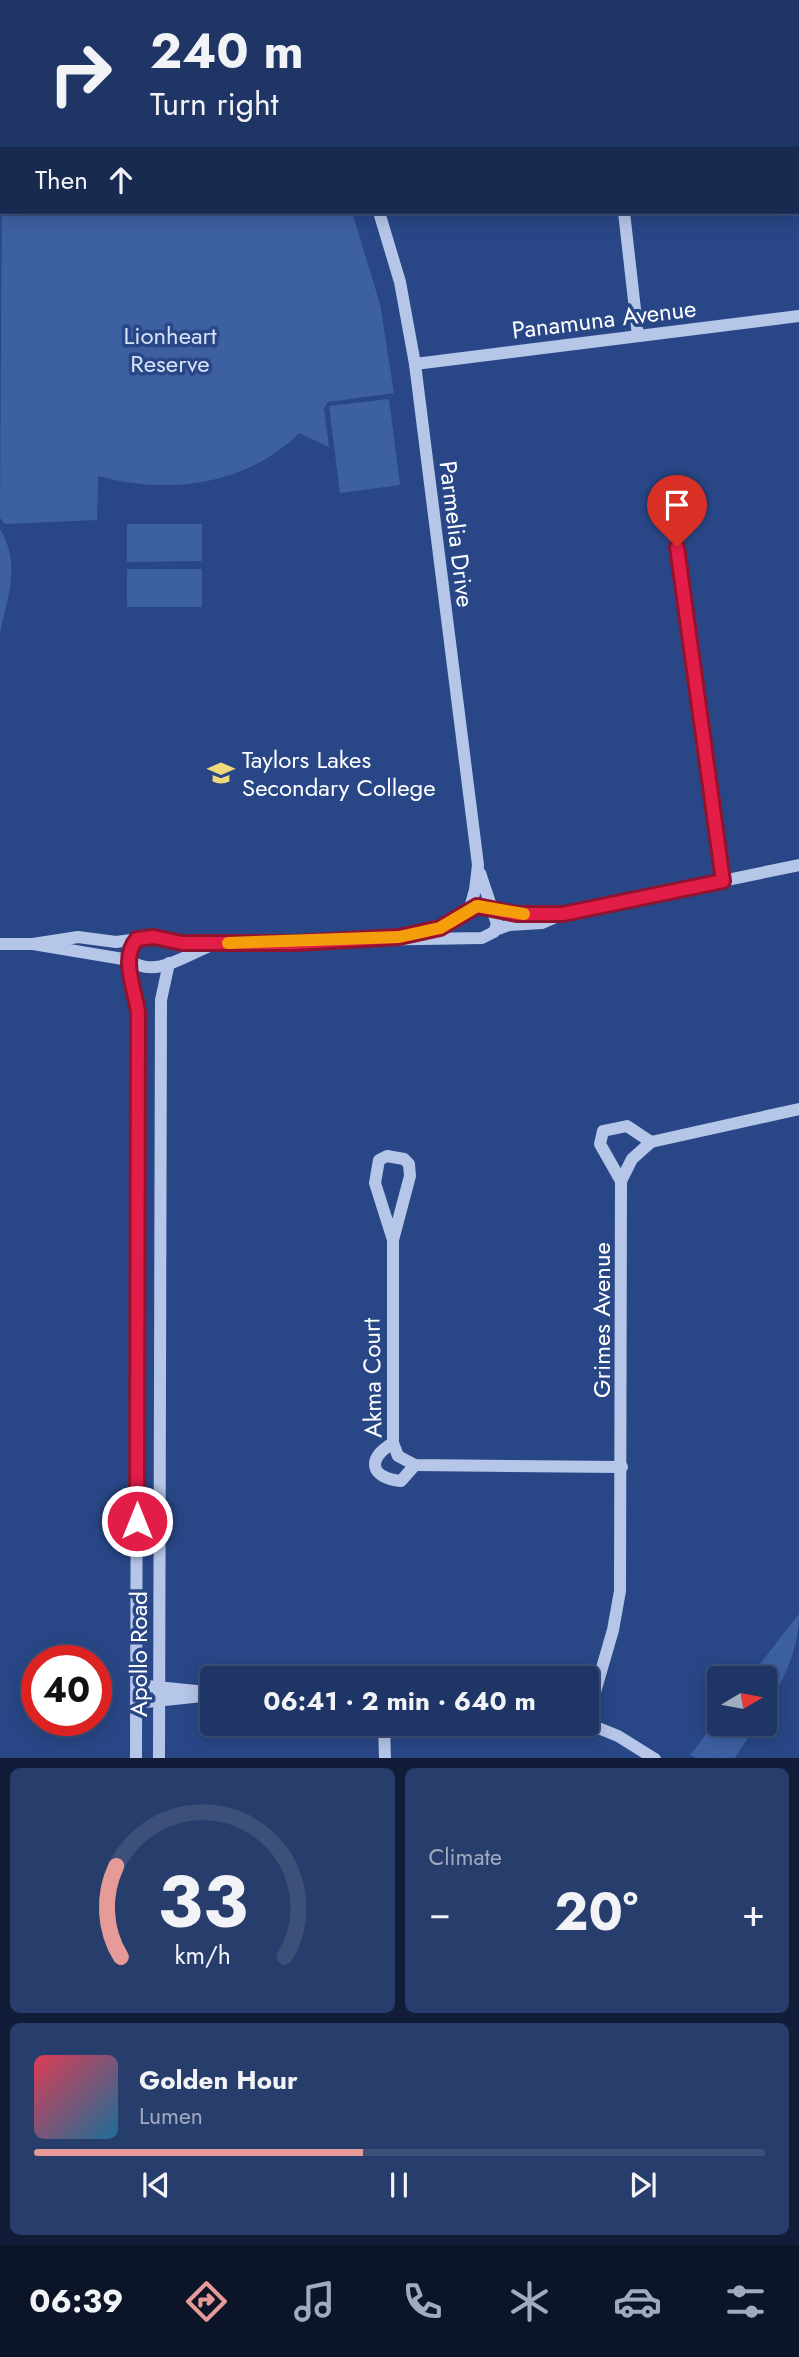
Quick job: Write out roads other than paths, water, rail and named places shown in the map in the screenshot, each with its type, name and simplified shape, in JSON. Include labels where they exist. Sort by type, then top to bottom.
[{"type":"street","name":"Parmelia Drive","points":[[380,214],[400,282],[415,364],[478,865],[493,909]]},
{"type":"street","points":[[624,214],[638,337]]},
{"type":"street","name":"Panamuna Avenue","points":[[415,364],[799,316]]},
{"type":"street","points":[[677,547],[723,881]]},
{"type":"street","points":[[0,944],[33,944],[78,937],[116,942],[154,937],[220,943],[313,942],[399,937],[478,938],[486,937],[509,925],[542,923],[563,914],[799,864]]},
{"type":"street","name":"Parmelia Drive","points":[[468,912],[474,897],[478,865]]},
{"type":"street","points":[[399,937],[440,928],[477,906],[517,914],[563,914]]},
{"type":"street","points":[[493,909],[497,919],[495,930]]},
{"type":"street","points":[[468,912],[465,925],[472,936],[478,938]]},
{"type":"street","points":[[130,961],[132,946],[137,939]]},
{"type":"street","points":[[168,940],[172,955],[170,963]]},
{"type":"street","points":[[33,944],[130,961],[151,968],[220,943]]},
{"type":"street","name":"Apollo Road","points":[[130,961],[138,1012],[136,1758]]},
{"type":"street","name":"Apollo Road","points":[[159,1758],[161,1000],[170,963]]},
{"type":"street","points":[[621,1181],[632,1159],[651,1142],[799,1109]]},
{"type":"street","points":[[621,1181],[600,1144],[603,1130],[626,1126],[651,1142]]},
{"type":"street","points":[[387,1156],[404,1159],[409,1164],[410,1176],[393,1240],[375,1183],[379,1160],[387,1156]]},
{"type":"street","name":"Grimes Avenue","points":[[599,1679],[620,1591],[621,1181]]},
{"type":"street","name":"Akma Court","points":[[393,1240],[393,1443],[398,1456],[415,1465]]},
{"type":"street","points":[[393,1443],[379,1451],[374,1460],[375,1468],[380,1475],[401,1481],[415,1465],[622,1467]]},
{"type":"street","name":"Grimes Avenue","points":[[599,1671],[605,1659]]},
{"type":"street","points":[[137,1685],[158,1685],[200,1692]]},
{"type":"street","points":[[136,1703],[200,1696]]},
{"type":"street","points":[[599,1728],[618,1736],[653,1758]]},
{"type":"street","points":[[384,1736],[385,1758]]},
{"type":"place","name":"Taylors Lakes Secondary College","points":[[221,773]]},
{"type":"park label","name":"Lionheart Reserve","points":[[170,349]]}]
